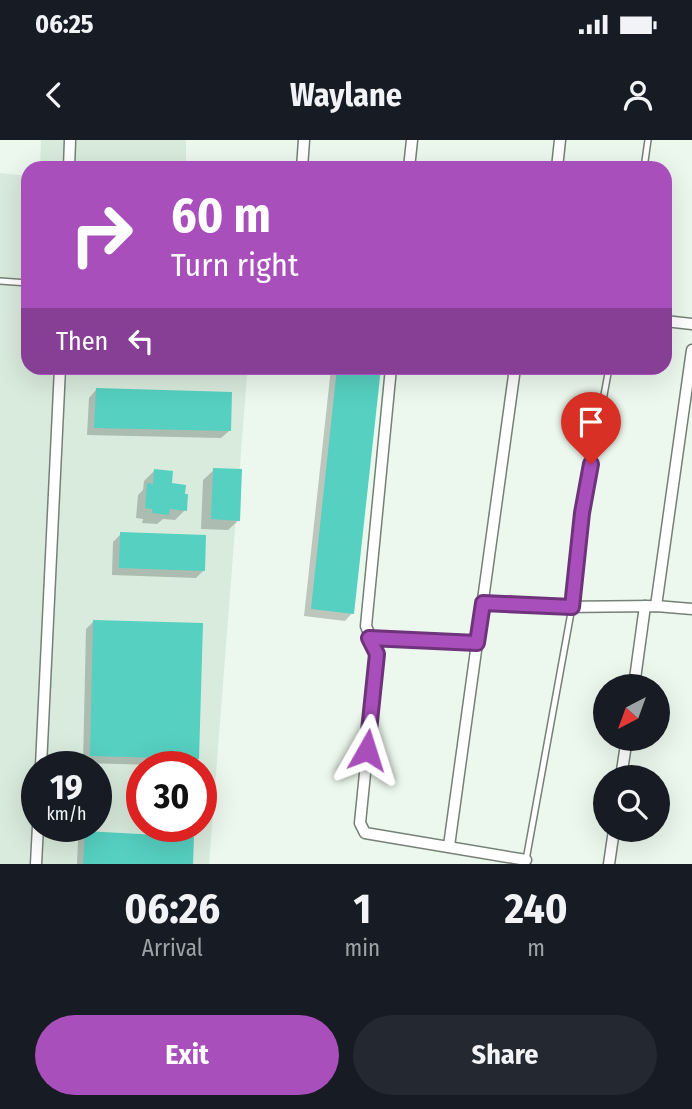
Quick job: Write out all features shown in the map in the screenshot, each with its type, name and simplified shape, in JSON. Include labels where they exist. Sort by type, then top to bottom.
[{"type":"street","points":[[69,161],[70,140]]},
{"type":"street","points":[[302,161],[304,140]]},
{"type":"street","points":[[410,161],[412,140]]},
{"type":"street","points":[[558,161],[560,140]]},
{"type":"street","points":[[672,322],[692,324]]},
{"type":"street","points":[[637,674],[651,606],[692,350]]},
{"type":"street","points":[[42,751],[60,375]]},
{"type":"street","points":[[390,375],[366,626],[377,654],[360,823],[365,834],[526,860]]},
{"type":"street","points":[[449,846],[514,375]]},
{"type":"street","points":[[483,603],[692,609]]},
{"type":"street","points":[[369,638],[477,643]]},
{"type":"street","points":[[36,864],[37,842]]},
{"type":"street","points":[[609,864],[612,842]]},
{"type":"lane","points":[[645,161],[648,140]]},
{"type":"lane","points":[[0,281],[21,282]]},
{"type":"lane","points":[[526,860],[572,607],[582,513],[608,375]]},
{"type":"shaded area","points":[[41,140],[186,140],[186,161],[40,161]]},
{"type":"shaded area","points":[[0,173],[21,175],[21,375],[247,375],[217,761],[217,751],[126,751],[126,842],[211,842],[209,864],[0,864]]},
{"type":"building","points":[[336,375],[380,375],[354,614],[311,609]]},
{"type":"building","points":[[96,388],[232,392],[231,431],[94,428]]},
{"type":"building","points":[[213,468],[242,469],[240,521],[211,519]]},
{"type":"building","points":[[154,469],[173,471],[172,483],[186,485],[187,511],[170,509],[169,515],[152,513],[152,509],[145,508],[147,483],[153,484]]},
{"type":"building","points":[[120,532],[206,535],[205,571],[119,568]]},
{"type":"building","points":[[93,620],[203,623],[199,751],[126,751],[126,757],[112,757],[112,751],[90,751]]},
{"type":"building","points":[[112,832],[126,833],[126,842],[194,842],[193,864],[83,864],[84,842],[112,842]]},
{"type":"route","points":[[367,750],[377,654],[369,638],[477,643],[483,603],[572,607],[582,513],[591,464]]}]
